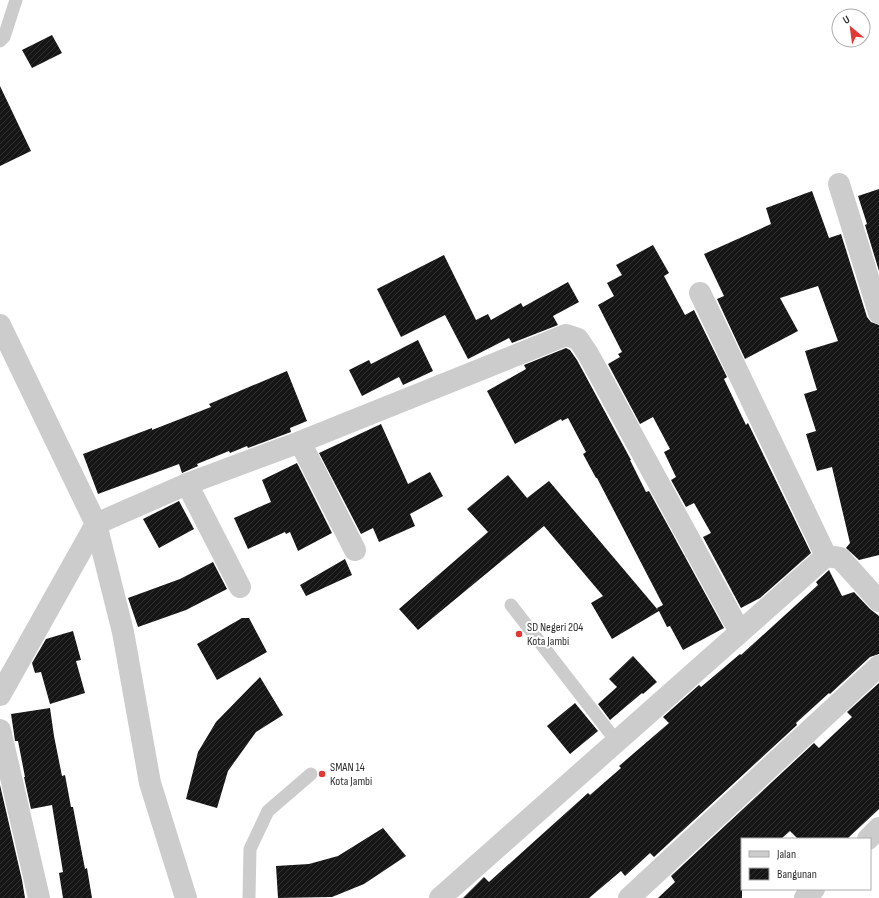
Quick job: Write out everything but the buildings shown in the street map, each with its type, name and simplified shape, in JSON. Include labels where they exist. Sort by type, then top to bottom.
[{"type":"street","points":[[838,184],[879,313]]},
{"type":"street","points":[[700,293],[826,556]]},
{"type":"street","points":[[0,325],[96,524],[123,632],[150,783],[186,898]]},
{"type":"street","points":[[0,695],[96,524],[187,484],[300,442],[566,335],[578,339],[588,354],[740,632]]},
{"type":"street","points":[[300,442],[355,550]]},
{"type":"street","points":[[187,484],[240,587]]},
{"type":"street","points":[[440,898],[826,556],[840,558],[879,601]]},
{"type":"street","points":[[629,898],[879,666]]},
{"type":"street","points":[[0,730],[39,898]]},
{"type":"street","points":[[869,838],[879,828]]},
{"type":"street","points":[[805,898],[813,890]]},
{"type":"lane","points":[[0,41],[4,37],[16,0]]},
{"type":"lane","points":[[511,605],[617,742]]},
{"type":"lane","points":[[249,898],[250,849],[268,811],[311,774]]},
{"type":"place","name":"SD Negeri 204 Kota Jambi","points":[[519,634]]},
{"type":"place","name":"SMAN 14 Kota Jambi","points":[[322,774]]}]
